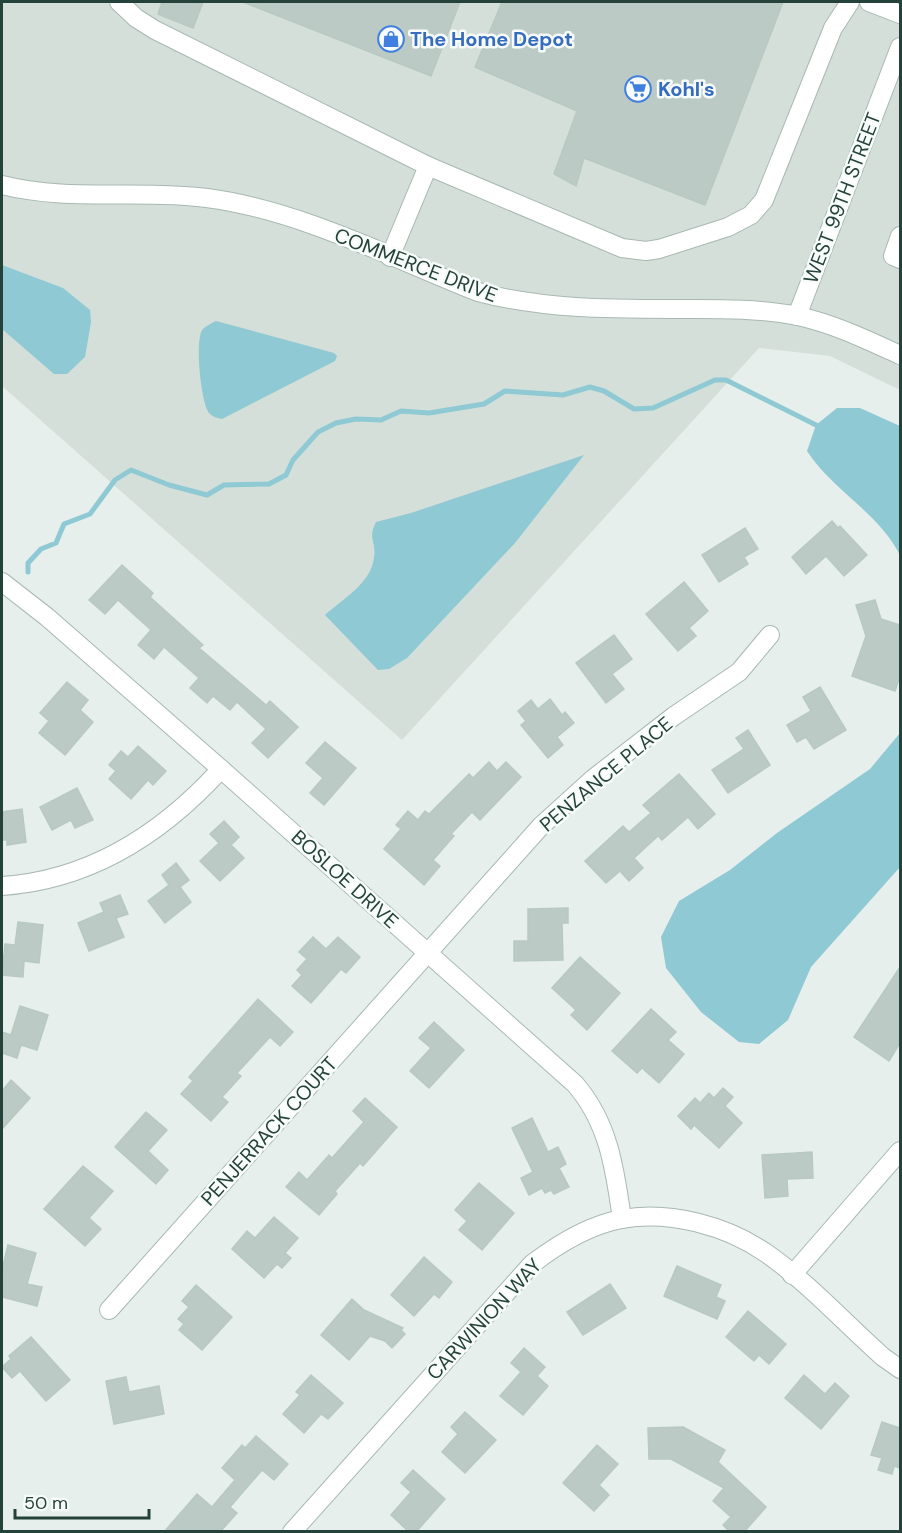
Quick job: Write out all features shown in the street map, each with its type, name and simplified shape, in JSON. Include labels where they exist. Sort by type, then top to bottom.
[{"type":"street","points":[[119,2],[136,18],[155,30],[428,166],[632,251],[659,249],[741,222],[758,209],[764,200],[833,28],[850,2]]},
{"type":"street","points":[[869,2],[900,14]]},
{"type":"street","name":"WEST 99TH STREET","points":[[797,316],[900,47]]},
{"type":"street","points":[[390,257],[428,166]]},
{"type":"street","name":"COMMERCE DRIVE","points":[[2,185],[60,193],[174,195],[239,203],[304,222],[478,292],[532,304],[613,309],[745,309],[797,316],[832,326],[900,355]]},
{"type":"street","points":[[900,236],[893,256],[900,259]]},
{"type":"street","name":"BOSLOE DRIVE","points":[[2,582],[47,617],[221,769],[582,1091],[595,1112],[610,1149],[622,1219]]},
{"type":"street","name":"PENZANCE PLACE","points":[[429,953],[541,826],[629,750],[739,672],[770,635]]},
{"type":"street","points":[[2,886],[71,873],[116,855],[159,828],[221,769]]},
{"type":"street","name":"PENJERRACK COURT","points":[[109,1310],[429,953]]},
{"type":"street","points":[[792,1275],[900,1151]]},
{"type":"street","name":"CARWINION WAY","points":[[292,1532],[532,1264],[559,1244],[622,1219],[683,1221],[718,1229],[757,1247],[792,1275],[883,1357],[900,1369]]},
{"type":"shaded area","points":[[2,2],[900,2],[900,390],[830,356],[759,348],[402,740],[2,386]]},
{"type":"water","points":[[2,265],[63,288],[90,310],[91,322],[85,357],[67,374],[54,374],[2,329]]},
{"type":"water","points":[[216,321],[334,353],[337,356],[335,361],[222,419],[218,418],[209,413],[206,407],[201,385],[199,357],[200,335],[203,329]]},
{"type":"water","points":[[837,408],[860,408],[900,426],[900,555],[880,526],[829,478],[807,451],[816,425]]},
{"type":"water","points":[[584,455],[515,543],[407,658],[389,669],[378,670],[325,615],[355,590],[368,575],[374,558],[372,533],[376,522],[411,513]]},
{"type":"water","points":[[900,733],[900,867],[811,967],[788,1020],[759,1044],[739,1042],[701,1012],[666,968],[661,937],[679,901],[730,870],[777,833],[870,769]]},
{"type":"building","points":[[162,2],[203,2],[193,28],[158,14]]},
{"type":"building","name":"The Home Depot","points":[[243,2],[460,2],[431,76]]},
{"type":"building","name":"Kohl's","points":[[502,2],[783,2],[705,205],[584,158],[576,186],[554,174],[577,111],[475,67]]},
{"type":"building","points":[[832,521],[838,528],[840,526],[867,555],[844,576],[826,556],[806,574],[792,557]]},
{"type":"building","points":[[745,528],[758,549],[744,557],[748,564],[719,582],[702,555]]},
{"type":"building","points":[[122,565],[153,593],[150,597],[203,645],[199,648],[266,705],[270,701],[298,727],[268,758],[252,743],[266,729],[237,702],[230,710],[213,696],[207,703],[190,688],[199,678],[164,647],[154,659],[138,645],[151,630],[118,600],[105,614],[89,600]]},
{"type":"building","points":[[684,582],[708,611],[689,628],[696,636],[678,651],[646,614]]},
{"type":"building","points":[[875,600],[881,619],[900,625],[900,676],[895,691],[852,676],[866,636],[856,605]]},
{"type":"building","points":[[614,635],[632,659],[612,674],[624,689],[606,703],[576,663]]},
{"type":"building","points":[[67,682],[88,700],[80,710],[93,722],[65,755],[39,733],[49,721],[40,713]]},
{"type":"building","points":[[820,687],[846,730],[814,749],[806,737],[797,742],[787,725],[811,711],[803,697]]},
{"type":"building","points":[[550,699],[562,715],[565,712],[574,723],[557,737],[563,745],[548,758],[521,725],[526,721],[518,711],[531,700],[538,709]]},
{"type":"building","points":[[748,730],[770,765],[728,793],[712,770],[744,749],[736,738]]},
{"type":"building","points":[[325,742],[356,768],[324,805],[310,793],[323,778],[306,763]]},
{"type":"building","points":[[138,746],[166,771],[153,785],[148,780],[131,799],[109,779],[116,771],[109,765],[121,751],[128,757]]},
{"type":"building","points":[[489,762],[497,771],[506,762],[521,777],[480,820],[472,812],[451,834],[454,836],[433,860],[440,866],[424,885],[384,849],[401,829],[396,825],[408,811],[418,820],[425,811],[429,814],[469,774],[473,778]]},
{"type":"building","points":[[679,774],[715,814],[698,829],[688,817],[662,840],[658,836],[634,858],[643,868],[629,881],[620,871],[606,883],[585,861],[623,826],[629,832],[651,813],[643,805]]},
{"type":"building","points":[[77,788],[93,820],[75,828],[71,820],[52,830],[40,807]]},
{"type":"building","points":[[22,809],[26,842],[7,845],[7,840],[2,840],[2,812]]},
{"type":"building","points":[[224,821],[239,837],[231,845],[244,858],[220,881],[200,861],[219,843],[210,834]]},
{"type":"building","points":[[176,863],[189,880],[180,887],[191,902],[165,923],[148,901],[169,885],[162,875]]},
{"type":"building","points":[[120,895],[128,914],[116,918],[124,937],[89,951],[78,923],[104,912],[100,903]]},
{"type":"building","points":[[568,908],[568,923],[562,923],[563,960],[514,961],[514,941],[528,941],[528,909]]},
{"type":"building","points":[[18,922],[43,925],[39,963],[24,961],[23,977],[2,975],[5,944],[15,945]]},
{"type":"building","points":[[313,937],[326,949],[338,937],[360,957],[346,973],[341,969],[311,1003],[292,986],[302,975],[297,970],[307,959],[299,952]]},
{"type":"building","points":[[580,957],[620,993],[587,1030],[571,1015],[576,1010],[552,988]]},
{"type":"building","points":[[900,967],[900,1043],[889,1061],[854,1037]]},
{"type":"building","points":[[258,999],[293,1032],[280,1046],[270,1037],[237,1073],[241,1076],[222,1097],[228,1102],[211,1121],[181,1094],[193,1081],[189,1077]]},
{"type":"building","points":[[20,1006],[48,1015],[37,1050],[21,1045],[17,1058],[2,1053],[2,1032],[11,1035]]},
{"type":"building","points":[[651,1009],[676,1032],[668,1040],[684,1054],[659,1083],[642,1068],[637,1073],[612,1051]]},
{"type":"building","points":[[434,1022],[464,1050],[429,1088],[410,1071],[431,1048],[419,1038]]},
{"type":"building","points":[[11,1080],[30,1098],[2,1129],[2,1091]]},
{"type":"building","points":[[723,1088],[733,1097],[725,1106],[742,1123],[719,1148],[694,1125],[691,1129],[678,1116],[695,1098],[700,1103],[709,1093],[714,1098]]},
{"type":"building","points":[[365,1098],[397,1127],[363,1166],[360,1163],[335,1191],[337,1194],[319,1215],[286,1187],[299,1172],[307,1180],[329,1155],[332,1158],[364,1122],[353,1111]]},
{"type":"building","points":[[146,1112],[167,1130],[148,1151],[168,1170],[156,1184],[115,1147]]},
{"type":"building","points":[[532,1118],[548,1152],[558,1147],[566,1164],[559,1168],[569,1187],[554,1194],[551,1190],[545,1193],[542,1188],[529,1195],[521,1178],[533,1172],[512,1128]]},
{"type":"building","points":[[812,1152],[813,1178],[787,1179],[788,1196],[765,1198],[762,1155]]},
{"type":"building","points":[[83,1166],[113,1191],[89,1218],[101,1229],[85,1246],[44,1209]]},
{"type":"building","points":[[479,1183],[514,1213],[482,1250],[459,1230],[467,1221],[455,1210]]},
{"type":"building","points":[[274,1217],[298,1238],[285,1253],[291,1258],[282,1268],[277,1264],[264,1278],[232,1249],[247,1231],[255,1238]]},
{"type":"building","points":[[8,1245],[36,1253],[27,1284],[42,1287],[37,1306],[2,1297],[2,1270]]},
{"type":"building","points":[[424,1257],[452,1282],[439,1298],[434,1294],[414,1316],[391,1295]]},
{"type":"building","points":[[677,1266],[721,1285],[716,1297],[725,1301],[717,1319],[664,1296]]},
{"type":"building","points":[[610,1284],[626,1308],[583,1335],[567,1312]]},
{"type":"building","points":[[196,1285],[232,1317],[202,1350],[179,1330],[184,1324],[178,1319],[189,1307],[182,1301]]},
{"type":"building","points":[[352,1299],[364,1310],[403,1328],[401,1330],[405,1334],[392,1348],[385,1341],[370,1336],[349,1360],[321,1335]]},
{"type":"building","points":[[748,1311],[786,1344],[769,1364],[759,1355],[754,1361],[726,1337]]},
{"type":"building","points":[[31,1337],[70,1380],[46,1401],[20,1371],[12,1378],[2,1367],[11,1359],[9,1356]]},
{"type":"building","points":[[524,1348],[545,1367],[537,1376],[548,1386],[523,1415],[500,1396],[521,1372],[511,1363]]},
{"type":"building","points":[[311,1375],[343,1403],[328,1419],[321,1414],[304,1433],[283,1414],[300,1395],[296,1392]]},
{"type":"building","points":[[804,1375],[825,1394],[835,1383],[849,1396],[821,1429],[785,1398]]},
{"type":"building","points":[[126,1377],[129,1392],[159,1386],[164,1414],[114,1424],[106,1381]]},
{"type":"building","points":[[465,1412],[496,1440],[465,1473],[442,1452],[458,1434],[451,1427]]},
{"type":"building","points":[[882,1422],[900,1428],[900,1468],[894,1466],[892,1474],[878,1470],[882,1458],[871,1455]]},
{"type":"building","points":[[683,1427],[725,1450],[718,1462],[766,1507],[744,1532],[730,1532],[723,1525],[731,1517],[713,1501],[724,1488],[671,1459],[649,1459],[648,1428]]},
{"type":"building","points":[[256,1436],[288,1464],[274,1480],[262,1470],[230,1507],[237,1513],[220,1532],[164,1532],[197,1494],[212,1507],[235,1480],[222,1468],[242,1445],[245,1448]]},
{"type":"building","points":[[597,1445],[618,1464],[599,1485],[609,1495],[594,1511],[563,1483]]},
{"type":"building","points":[[413,1470],[445,1499],[416,1532],[409,1532],[391,1515],[411,1492],[401,1483]]},
{"type":"waterway","points":[[28,572],[28,563],[41,549],[56,543],[64,524],[90,514],[115,480],[131,470],[169,485],[207,495],[224,485],[269,484],[286,475],[293,460],[318,432],[336,423],[356,419],[381,420],[401,411],[429,413],[484,404],[505,391],[563,395],[590,387],[604,391],[634,409],[653,408],[715,380],[726,380],[816,425]]},
{"type":"place","name":"The Home Depot","points":[[391,39]]},
{"type":"place","name":"Kohl's","points":[[638,89]]}]
